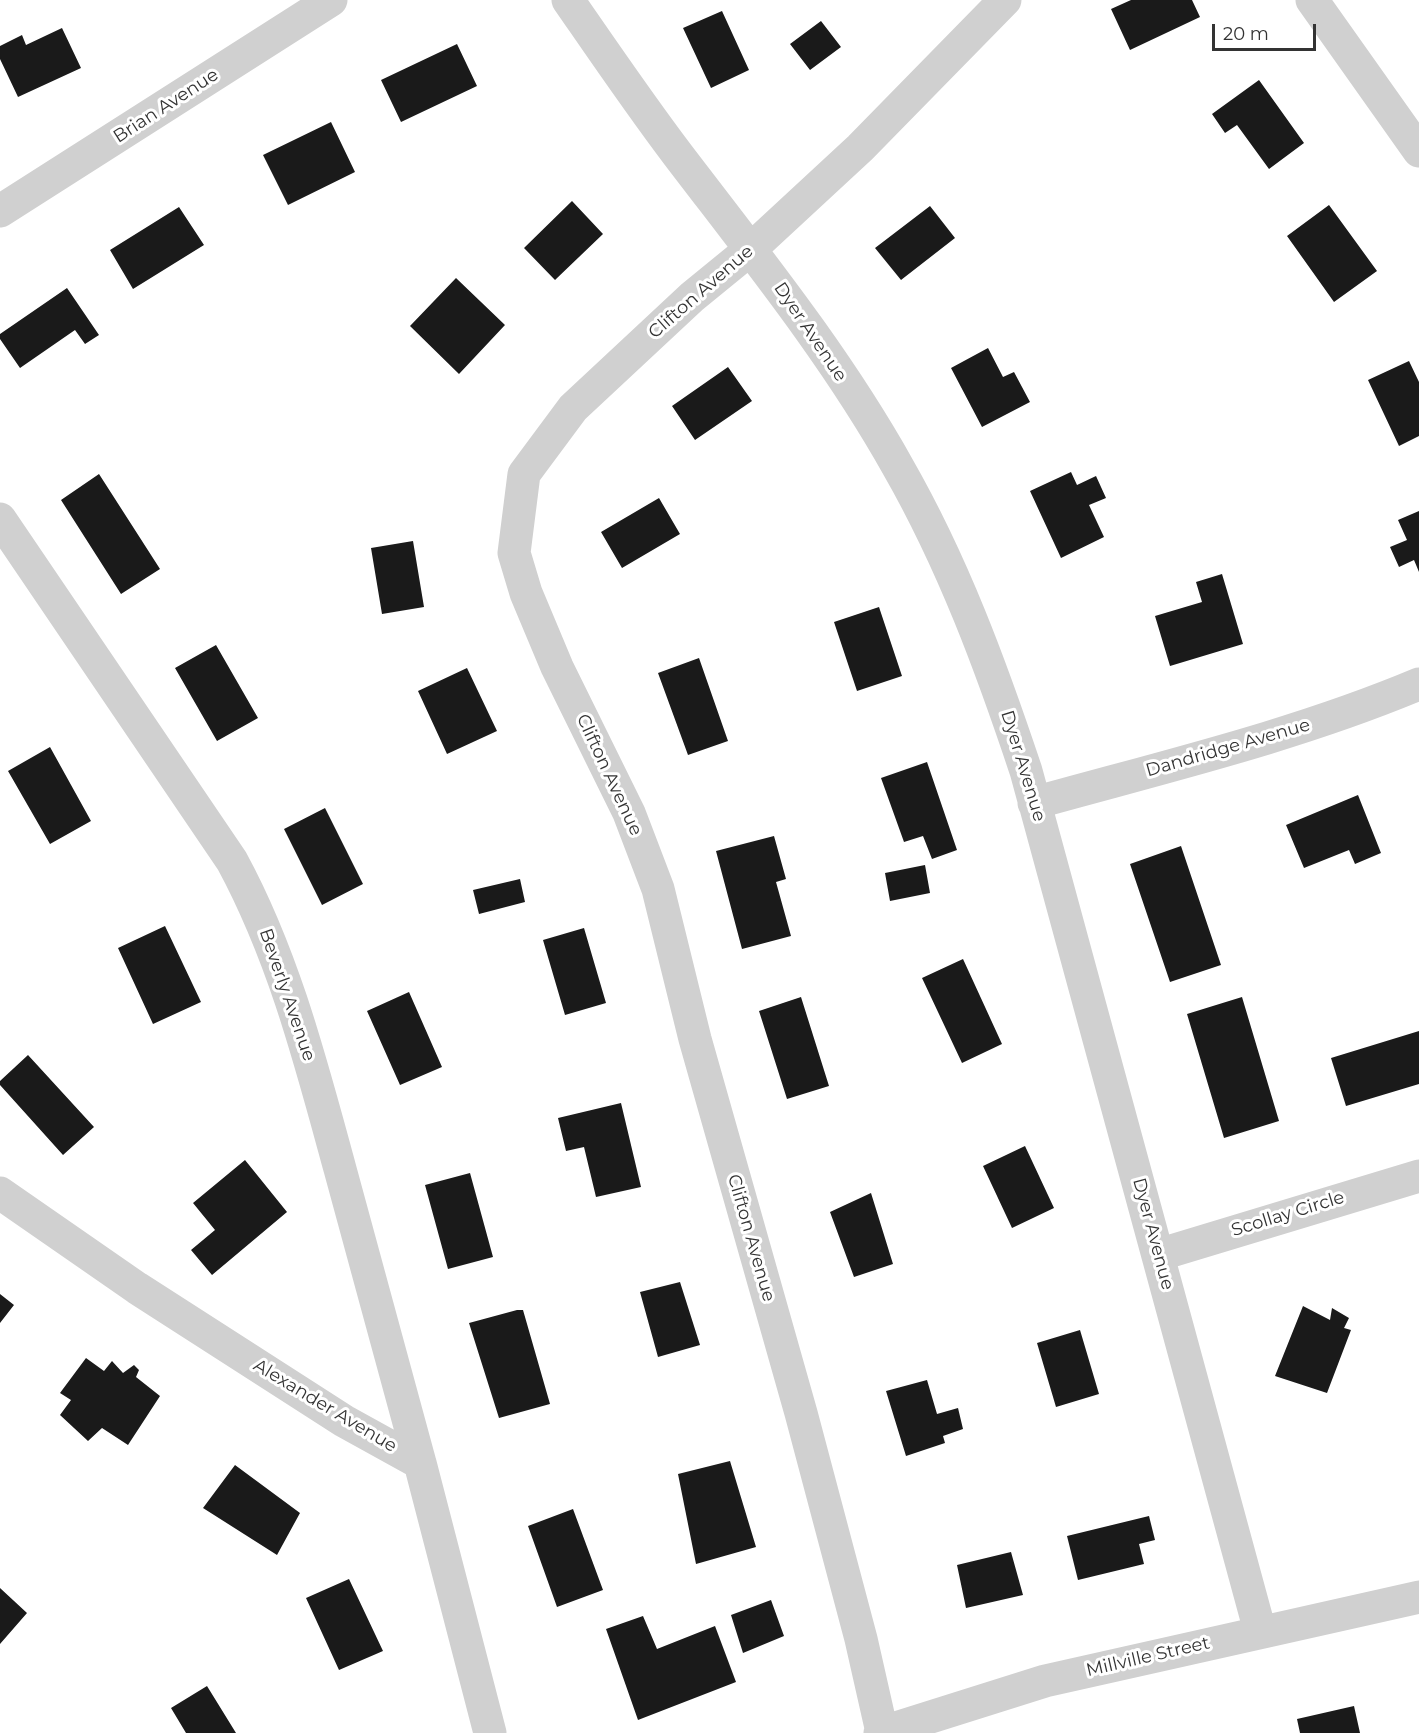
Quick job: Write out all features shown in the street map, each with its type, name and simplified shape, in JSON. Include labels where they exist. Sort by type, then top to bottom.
[{"type":"street","name":"Brian Avenue","points":[[0,211],[331,0]]},
{"type":"street","name":"Dyer Avenue","points":[[568,0],[678,154],[752,248],[898,466],[954,575],[1000,693],[1034,803],[1260,1631]]},
{"type":"street","name":"Clifton Avenue","points":[[881,1733],[861,1639],[801,1413],[698,1050],[658,889],[628,813],[553,656],[526,593],[514,553],[524,474],[573,408],[692,297],[752,248],[860,148],[1005,0]]},
{"type":"street","points":[[1312,0],[1419,151]]},
{"type":"street","name":"Beverly Avenue","points":[[0,519],[232,861],[251,896],[282,971],[318,1088],[420,1463]]},
{"type":"street","name":"Dandridge Avenue","points":[[1034,803],[1291,731],[1368,705],[1419,684]]},
{"type":"street","name":"Scollay Circle","points":[[1158,1255],[1419,1176]]},
{"type":"street","name":"Alexander Avenue","points":[[0,1193],[137,1288],[344,1421],[420,1463]]},
{"type":"street","points":[[420,1463],[490,1733]]},
{"type":"street","name":"Millville Street","points":[[881,1733],[1045,1681],[1419,1597]]},
{"type":"building","points":[[1131,0],[1192,0],[1200,17],[1130,50],[1111,9]]},
{"type":"building","points":[[722,11],[749,70],[711,88],[683,28]]},
{"type":"building","points":[[821,21],[841,47],[810,70],[790,44]]},
{"type":"building","points":[[62,28],[81,68],[18,97],[0,59],[0,46],[22,35],[26,45]]},
{"type":"building","points":[[457,44],[477,86],[401,122],[381,80]]},
{"type":"building","points":[[1259,80],[1304,143],[1269,169],[1237,125],[1225,133],[1212,114]]},
{"type":"building","points":[[331,122],[355,172],[288,205],[263,155]]},
{"type":"building","points":[[572,201],[603,234],[555,280],[524,248]]},
{"type":"building","points":[[1329,205],[1377,271],[1334,302],[1287,236]]},
{"type":"building","points":[[930,206],[955,238],[901,280],[875,248]]},
{"type":"building","points":[[179,207],[204,245],[133,289],[110,250]]},
{"type":"building","points":[[456,278],[505,325],[459,374],[410,326]]},
{"type":"building","points":[[67,288],[99,335],[85,344],[75,330],[20,368],[0,339],[0,334]]},
{"type":"building","points":[[988,348],[1003,377],[1014,372],[1030,402],[982,427],[951,368]]},
{"type":"building","points":[[1409,361],[1419,382],[1419,436],[1399,446],[1368,380]]},
{"type":"building","points":[[728,367],[752,401],[695,440],[672,406]]},
{"type":"building","points":[[1071,472],[1077,485],[1096,476],[1106,498],[1089,505],[1104,537],[1061,558],[1030,491]]},
{"type":"building","points":[[99,474],[160,569],[121,594],[61,500]]},
{"type":"building","points":[[659,498],[680,534],[622,568],[601,532]]},
{"type":"building","points":[[1419,511],[1419,572],[1414,560],[1399,567],[1390,547],[1407,540],[1398,520]]},
{"type":"building","points":[[413,541],[424,607],[382,614],[371,548]]},
{"type":"building","points":[[1222,574],[1243,644],[1170,666],[1155,616],[1202,602],[1196,582]]},
{"type":"building","points":[[879,607],[902,676],[857,691],[834,622]]},
{"type":"building","points":[[216,645],[258,718],[217,741],[175,668]]},
{"type":"building","points":[[699,658],[728,741],[688,755],[658,673]]},
{"type":"building","points":[[467,668],[497,731],[447,754],[418,691]]},
{"type":"building","points":[[50,747],[91,821],[50,844],[8,771]]},
{"type":"building","points":[[927,762],[957,850],[932,859],[923,836],[904,842],[881,778]]},
{"type":"building","points":[[1358,795],[1381,853],[1355,864],[1349,850],[1304,868],[1286,825]]},
{"type":"building","points":[[325,808],[363,884],[322,905],[284,829]]},
{"type":"building","points":[[774,836],[786,879],[776,882],[791,936],[742,949],[716,851]]},
{"type":"building","points":[[1181,846],[1221,965],[1170,982],[1130,864]]},
{"type":"building","points":[[925,865],[930,893],[890,901],[885,873]]},
{"type":"building","points":[[520,879],[525,902],[479,914],[473,890]]},
{"type":"building","points":[[165,926],[201,1002],[153,1024],[118,948]]},
{"type":"building","points":[[584,928],[606,1003],[565,1015],[543,940]]},
{"type":"building","points":[[963,959],[1002,1044],[962,1063],[922,978]]},
{"type":"building","points":[[409,992],[442,1067],[400,1085],[367,1011]]},
{"type":"building","points":[[801,997],[829,1086],[787,1099],[759,1011]]},
{"type":"building","points":[[1242,997],[1279,1121],[1224,1138],[1187,1014]]},
{"type":"building","points":[[1419,1031],[1419,1084],[1346,1106],[1331,1058]]},
{"type":"building","points":[[28,1055],[94,1127],[63,1155],[0,1085],[0,1081]]},
{"type":"building","points":[[621,1103],[641,1187],[596,1197],[584,1147],[566,1151],[558,1118]]},
{"type":"building","points":[[1025,1146],[1054,1208],[1012,1228],[983,1166]]},
{"type":"building","points":[[245,1160],[287,1212],[212,1275],[191,1250],[215,1230],[193,1203]]},
{"type":"building","points":[[470,1173],[493,1257],[448,1269],[425,1185]]},
{"type":"building","points":[[871,1193],[893,1264],[854,1277],[830,1212]]},
{"type":"building","points":[[680,1282],[700,1345],[658,1357],[640,1292]]},
{"type":"building","points":[[0,1294],[14,1305],[0,1323]]},
{"type":"building","points":[[1303,1306],[1330,1320],[1332,1308],[1349,1318],[1344,1328],[1351,1330],[1327,1393],[1275,1376]]},
{"type":"building","points":[[523,1310],[550,1404],[499,1418],[469,1323]]},
{"type":"building","points":[[1080,1330],[1099,1394],[1056,1407],[1037,1343]]},
{"type":"building","points":[[86,1358],[104,1371],[112,1361],[123,1373],[134,1365],[139,1370],[136,1377],[160,1396],[128,1445],[102,1428],[88,1441],[60,1415],[71,1400],[60,1393]]},
{"type":"building","points":[[927,1380],[937,1414],[958,1408],[963,1429],[943,1436],[945,1443],[906,1456],[886,1391]]},
{"type":"building","points":[[730,1461],[756,1547],[696,1564],[678,1474]]},
{"type":"building","points":[[235,1465],[300,1513],[277,1555],[203,1508]]},
{"type":"building","points":[[573,1509],[603,1590],[557,1607],[528,1526]]},
{"type":"building","points":[[1149,1516],[1155,1540],[1139,1544],[1144,1564],[1078,1580],[1067,1536]]},
{"type":"building","points":[[1011,1552],[1023,1595],[966,1608],[957,1565]]},
{"type":"building","points":[[349,1579],[383,1651],[339,1670],[306,1598]]},
{"type":"building","points":[[0,1588],[27,1613],[0,1644]]},
{"type":"building","points":[[771,1600],[784,1636],[743,1653],[731,1615]]},
{"type":"building","points":[[643,1616],[657,1649],[715,1626],[736,1682],[638,1720],[606,1629]]},
{"type":"building","points":[[207,1686],[236,1733],[186,1733],[171,1708]]},
{"type":"building","points":[[1354,1706],[1360,1733],[1300,1733],[1297,1719]]}]
